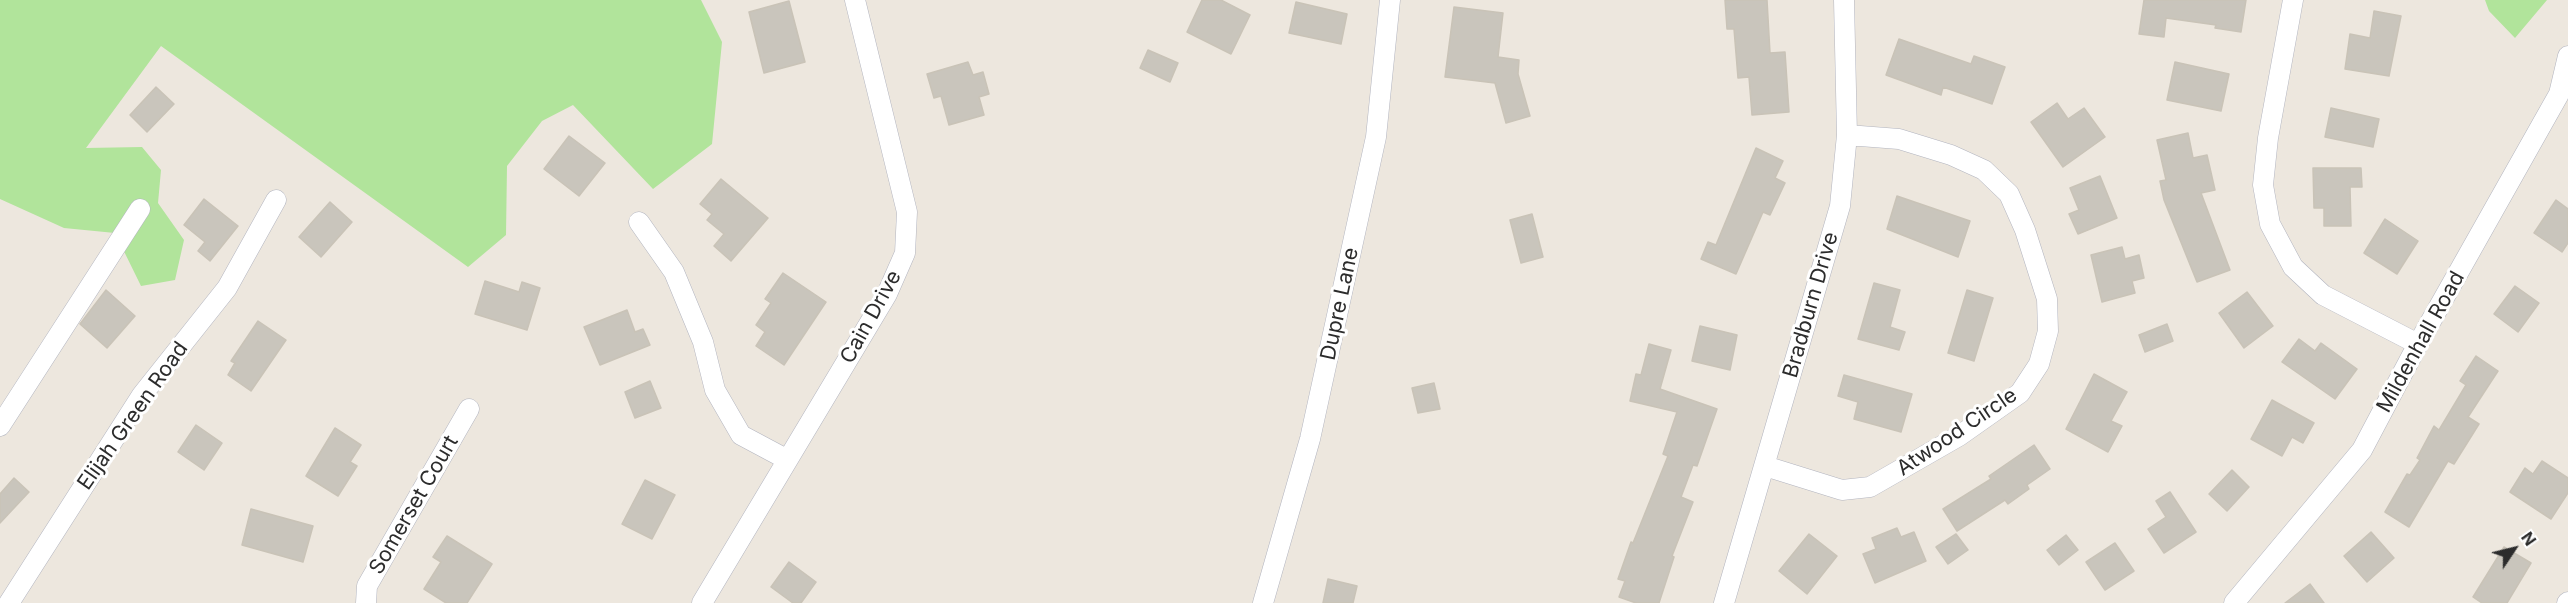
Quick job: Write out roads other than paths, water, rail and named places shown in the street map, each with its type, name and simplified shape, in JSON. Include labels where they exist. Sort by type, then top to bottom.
[{"type":"street","name":"Cain Drive","points":[[702,603],[786,459],[887,294],[906,253],[907,212],[855,0]]},
{"type":"street","name":"Dupre Lane","points":[[1263,603],[1310,439],[1376,137],[1390,0]]},
{"type":"street","name":"Bradburn Drive","points":[[1724,603],[1840,206],[1847,135],[1844,0]]},
{"type":"street","points":[[2293,0],[2268,138],[2263,185],[2270,224],[2293,267],[2323,295],[2418,344]]},
{"type":"street","name":"Mildenhall Road","points":[[2234,603],[2362,450],[2418,344],[2559,94],[2568,56]]},
{"type":"street","name":"Atwood Circle","points":[[1765,466],[1842,490],[1870,487],[1959,436],[2020,393],[2039,364],[2048,331],[2047,299],[2025,230],[2009,194],[1984,170],[1951,155],[1899,139],[1847,135]]},
{"type":"street","name":"Elijah Green Road","points":[[9,603],[142,395],[227,288],[276,200]]},
{"type":"street","points":[[0,426],[140,209]]},
{"type":"street","points":[[639,222],[674,272],[703,342],[715,390],[741,435],[786,459]]},
{"type":"street","name":"Somerset Court","points":[[366,603],[367,586],[469,409]]}]
